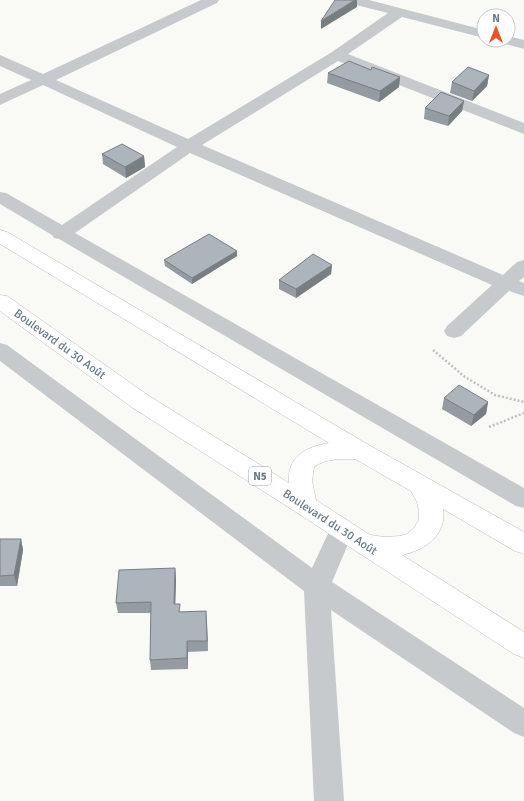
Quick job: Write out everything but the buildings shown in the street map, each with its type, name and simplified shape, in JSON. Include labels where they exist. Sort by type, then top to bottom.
[{"type":"highway","points":[[0,236],[359,450],[524,544]]},
{"type":"highway","name":"Boulevard du 30 Août","points":[[0,301],[141,402],[305,505],[524,646]]},
{"type":"highway","points":[[305,505],[301,477],[302,467],[308,460],[316,455],[328,452],[359,450]]},
{"type":"highway","points":[[364,544],[377,546],[406,544],[418,539],[428,530],[432,520],[432,509],[429,499],[419,484]]},
{"type":"street","points":[[354,0],[476,32]]},
{"type":"street","points":[[0,100],[201,2]]},
{"type":"street","points":[[62,234],[189,146],[337,55],[400,12]]},
{"type":"street","points":[[337,55],[524,129]]},
{"type":"street","points":[[0,60],[189,146],[524,290]]},
{"type":"street","points":[[0,197],[524,499]]},
{"type":"street","points":[[454,331],[524,266]]},
{"type":"street","points":[[0,350],[317,586],[524,724]]},
{"type":"street","points":[[329,801],[317,586],[342,530]]},
{"type":"path","points":[[433,350],[465,377],[495,395],[524,402]]},
{"type":"path","points":[[489,427],[524,413]]}]
